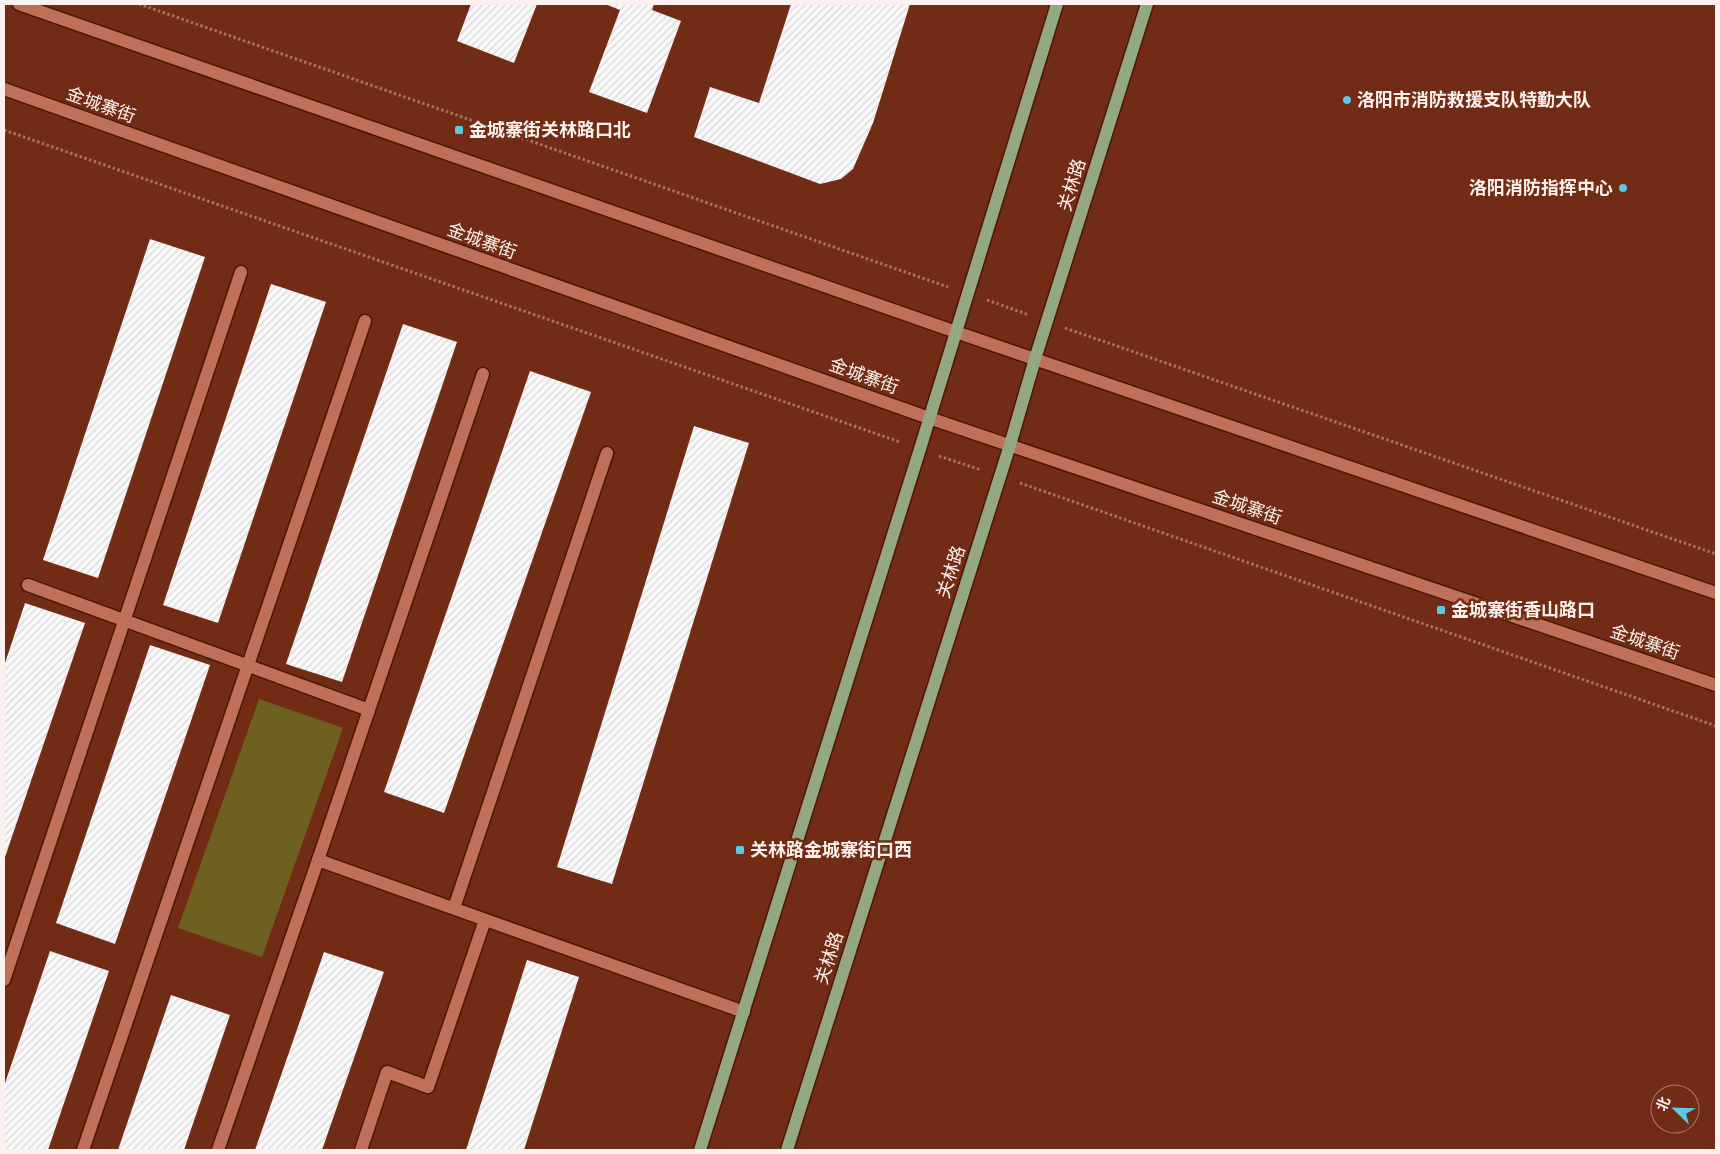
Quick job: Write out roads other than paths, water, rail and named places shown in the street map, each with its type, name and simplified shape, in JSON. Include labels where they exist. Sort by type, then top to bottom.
[{"type":"main road","points":[[19,4],[956,332],[1716,593]]},
{"type":"main road","points":[[700,1150],[1058,4]]},
{"type":"main road","name":"关林路","points":[[786,1150],[1010,445],[1035,358],[1147,4]]},
{"type":"main road","name":"金城寨街","points":[[4,89],[930,418],[1716,685]]},
{"type":"main road","points":[[4,980],[241,272]]},
{"type":"main road","points":[[83,1150],[366,321]]},
{"type":"main road","points":[[218,1150],[483,374]]},
{"type":"main road","points":[[454,908],[606,453]]},
{"type":"main road","points":[[28,585],[368,710]]},
{"type":"main road","points":[[318,860],[744,1012]]},
{"type":"main road","points":[[361,1150],[387,1072],[428,1087],[485,920]]},
{"type":"place","name":"洛阳市消防救援支队特勤大队","points":[[1347,100]]},
{"type":"place","name":"金城寨街关林路口北","points":[[459,130]]},
{"type":"place","name":"洛阳消防指挥中心","points":[[1623,188]]},
{"type":"place","name":"金城寨街香山路口","points":[[1441,610]]},
{"type":"place","name":"关林路金城寨街口西","points":[[740,850]]}]
